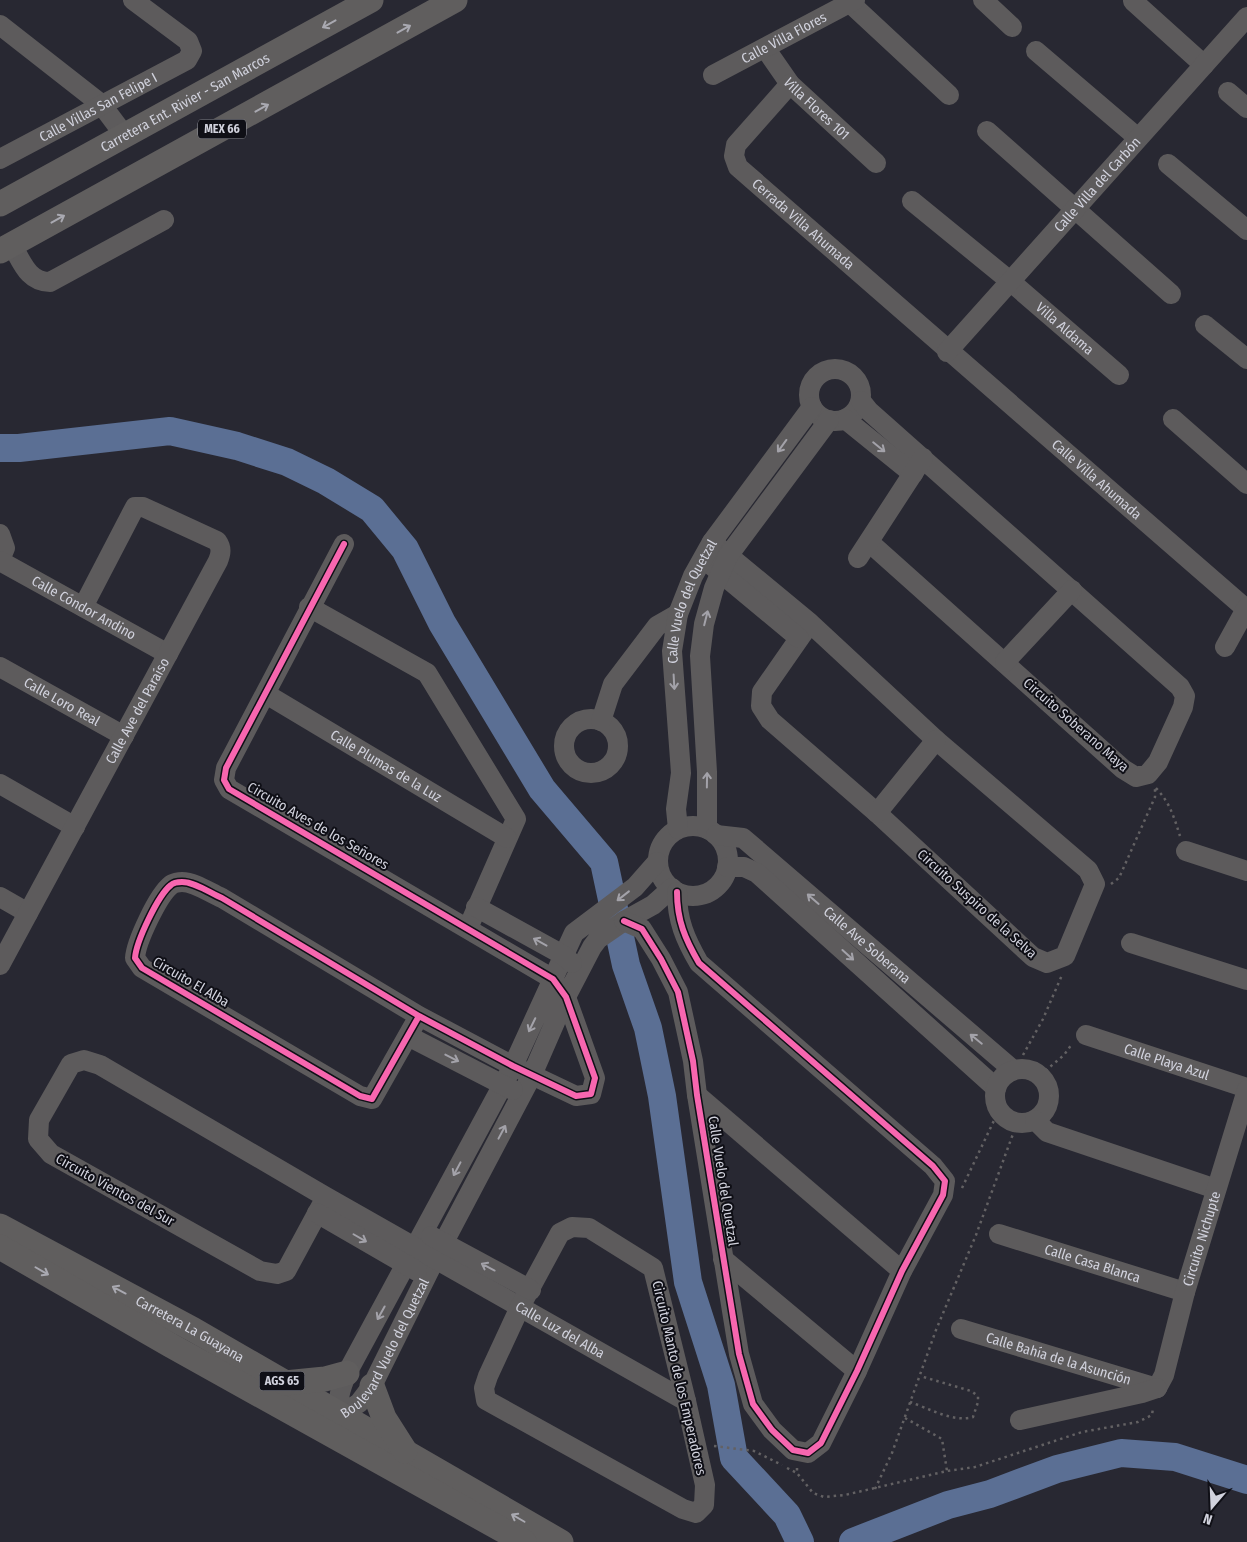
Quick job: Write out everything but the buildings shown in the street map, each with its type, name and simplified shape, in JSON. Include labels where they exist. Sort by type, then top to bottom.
[{"type":"main road","name":"Carretera Ent. Rivier - San Marcos","points":[[1,203],[371,0]]},
{"type":"main road","name":"MEX 66","points":[[12,245],[455,0]]},
{"type":"main road","points":[[1,203],[12,245]]},
{"type":"main road","name":"Carretera La Guayana","points":[[0,1226],[194,1330],[561,1542]]},
{"type":"main road","name":"Carretera La Guayana","points":[[0,1247],[170,1345],[524,1542]]},
{"type":"main road","points":[[170,1345],[191,1350],[326,1419],[341,1415],[344,1427],[447,1491],[464,1509]]},
{"type":"main road","points":[[284,1383],[325,1379],[348,1373]]},
{"type":"main road","points":[[372,1386],[384,1418],[406,1453]]},
{"type":"street","name":"Calle Villas San Felipe I","points":[[1,157],[187,60],[192,51],[188,41],[133,0]]},
{"type":"street","points":[[983,0],[1012,27]]},
{"type":"street","points":[[852,1],[950,95]]},
{"type":"street","name":"Calle Villa Flores","points":[[713,75],[852,1]]},
{"type":"street","points":[[1132,2],[1204,65]]},
{"type":"street","name":"Calle Villa del Carbón","points":[[947,352],[1247,17]]},
{"type":"street","points":[[0,25],[101,104],[125,136]]},
{"type":"street","name":"Villa Flores 101","points":[[765,48],[790,84],[876,163]]},
{"type":"street","points":[[1036,51],[1138,138]]},
{"type":"street","name":"Cerrada Villa Ahumada","points":[[790,84],[736,145],[734,156],[738,167],[947,352]]},
{"type":"street","points":[[1228,92],[1247,108]]},
{"type":"street","points":[[987,131],[1171,294]]},
{"type":"street","points":[[1168,164],[1247,230]]},
{"type":"street","name":"Villa Aldama","points":[[912,201],[1010,281],[1119,375]]},
{"type":"street","points":[[12,245],[31,276],[39,282],[50,282],[164,220]]},
{"type":"street","points":[[1204,325],[1247,359]]},
{"type":"street","name":"Calle Villa Ahumada","points":[[947,352],[1246,608]]},
{"type":"street","points":[[828,370],[843,370],[856,379],[860,385],[861,401],[858,408],[837,420],[816,413],[812,407],[809,392],[811,384],[815,378],[828,370]]},
{"type":"street","name":"Circuito Soberano Maya","points":[[861,401],[918,466]]},
{"type":"street","name":"Calle Vuelo del Quetzal","points":[[678,829],[676,810],[681,773],[672,651],[678,614],[707,550],[812,407]]},
{"type":"street","points":[[1173,419],[1247,484]]},
{"type":"street","name":"Circuito Soberano Maya","points":[[837,420],[918,466],[1072,590],[1180,687],[1185,696],[1183,707],[1158,762],[1148,774],[1136,777],[1123,769],[1005,662],[863,550],[918,466]]},
{"type":"street","name":"Calle Vuelo del Quetzal","points":[[711,832],[700,656],[704,624],[724,564],[837,420]]},
{"type":"street","name":"Calle Ave del Paraíso","points":[[0,965],[218,561],[221,552],[220,545],[217,541],[143,507],[135,507],[83,607]]},
{"type":"street","points":[[0,534],[4,548],[0,561]]},
{"type":"street","name":"Circuito Aves de los Señores","points":[[344,544],[309,607],[266,694],[226,768],[224,780],[229,789],[468,928],[553,980]]},
{"type":"street","points":[[707,550],[936,740],[1088,870],[1095,884],[1065,956]]},
{"type":"street","name":"Calle Cóndor Andino","points":[[0,561],[168,654]]},
{"type":"street","points":[[1005,662],[1072,590]]},
{"type":"street","points":[[309,607],[426,673],[516,819],[468,928]]},
{"type":"street","points":[[1225,646],[1246,608]]},
{"type":"street","points":[[601,721],[612,684],[657,626],[678,614]]},
{"type":"street","name":"Circuito Suspiro de la Selva","points":[[805,630],[762,692],[761,706],[770,720],[877,813],[1033,956],[1047,963],[1065,956]]},
{"type":"street","name":"Calle Loro Real","points":[[0,666],[124,736]]},
{"type":"street","name":"Calle Plumas de la Luz","points":[[266,694],[507,838]]},
{"type":"street","points":[[877,813],[936,740]]},
{"type":"street","points":[[0,784],[75,827]]},
{"type":"street","points":[[690,826],[711,832],[724,844],[727,855],[727,867],[718,886],[708,893],[696,896],[674,890],[660,874],[657,862],[659,849],[665,838],[678,829],[690,826]]},
{"type":"street","name":"Calle Ave Soberana","points":[[711,832],[743,838],[1023,1070]]},
{"type":"street","points":[[1186,851],[1247,871]]},
{"type":"street","name":"Boulevard Vuelo del Quetzal","points":[[657,862],[635,887],[574,933],[513,1066],[348,1373],[339,1393],[338,1405],[341,1415],[359,1403],[372,1386],[434,1259],[522,1095],[566,997],[598,939],[674,890]]},
{"type":"street","name":"Calle Ave Soberana","points":[[727,867],[744,867],[757,873],[996,1088]]},
{"type":"street","name":"Circuito El Alba","points":[[420,1016],[372,1099],[360,1096],[142,968],[135,958],[136,947],[163,894],[172,884],[183,881],[222,898],[420,1016],[513,1066],[576,1096],[591,1094],[595,1078],[566,997]]},
{"type":"street","points":[[674,890],[677,913],[684,936],[699,963],[933,1166],[946,1181],[942,1195],[902,1271],[857,1371],[821,1443],[808,1453],[793,1450]]},
{"type":"street","points":[[0,897],[28,912]]},
{"type":"street","points":[[476,908],[564,955],[580,969]]},
{"type":"street","name":"Calle Vuelo del Quetzal","points":[[624,921],[642,929],[661,959],[678,992],[693,1061],[696,1095],[739,1354],[753,1404],[772,1430],[793,1450]]},
{"type":"street","points":[[1131,943],[1247,980]]},
{"type":"street","points":[[553,980],[566,997]]},
{"type":"street","name":"Calle Playa Azul","points":[[1086,1035],[1247,1089]]},
{"type":"street","points":[[408,1036],[522,1095]]},
{"type":"street","name":"Circuito Vientos del Sur","points":[[322,1205],[286,1271],[277,1274],[260,1271],[51,1154],[38,1139],[39,1120],[71,1064],[84,1060],[100,1065],[322,1205],[416,1248],[434,1259]]},
{"type":"street","points":[[1026,1121],[1043,1114],[1050,1095],[1042,1076],[1023,1070],[1002,1077],[996,1088],[995,1100],[999,1110],[1007,1118],[1026,1121],[1047,1132],[1216,1189]]},
{"type":"street","name":"Circuito Nichupte","points":[[1150,1391],[1164,1376],[1185,1292],[1247,1089]]},
{"type":"street","points":[[696,1095],[902,1271]]},
{"type":"street","name":"Circuito Manto de los Emperadores","points":[[572,1227],[589,1228],[653,1268],[705,1485],[704,1505],[696,1513],[682,1509],[486,1400],[484,1388],[488,1376],[520,1307],[531,1290],[560,1233],[572,1227]]},
{"type":"street","name":"Calle Casa Blanca","points":[[999,1234],[1185,1292]]},
{"type":"street","name":"Calle Luz del Alba","points":[[416,1248],[686,1401]]},
{"type":"street","name":"Calle Luz del Alba","points":[[434,1259],[531,1290]]},
{"type":"street","points":[[723,1259],[857,1371]]},
{"type":"street","name":"Calle Bahía de la Asunción","points":[[961,1329],[1150,1391]]},
{"type":"street","points":[[348,1373],[372,1386]]},
{"type":"street","points":[[1020,1420],[1150,1391]]},
{"type":"path","points":[[1095,884],[1111,885],[1119,878],[1154,797],[1156,788],[1166,799],[1174,814],[1186,851]]},
{"type":"path","points":[[1065,956],[1056,992],[1030,1045],[1023,1070],[1044,1072],[1064,1055],[1074,1041],[1086,1035]]},
{"type":"path","points":[[942,1195],[953,1198],[962,1189],[999,1110]]},
{"type":"path","points":[[875,1490],[905,1418],[936,1330],[1026,1121]]},
{"type":"path","points":[[910,1402],[956,1418],[967,1419],[973,1417],[978,1396],[971,1391],[920,1376]]},
{"type":"path","points":[[694,1445],[754,1451],[797,1473],[813,1493],[824,1497],[875,1490],[947,1471],[993,1462],[1082,1432],[1138,1422],[1152,1416],[1154,1410],[1150,1391]]},
{"type":"path","points":[[905,1418],[942,1439],[947,1471]]},
{"type":"path","points":[[793,1450],[798,1460],[797,1473]]},
{"type":"waterway","points":[[0,448],[19,448],[170,431],[237,446],[287,462],[326,481],[372,509],[405,549],[442,623],[542,789],[604,862],[626,965],[648,1028],[662,1096],[688,1282],[721,1385],[734,1458],[787,1515],[800,1542]]},
{"type":"waterway","points":[[853,1542],[948,1505],[990,1494],[1057,1469],[1121,1453],[1175,1457],[1247,1480]]},
{"type":"cycle path","points":[[344,544],[226,768],[224,780],[229,789],[553,979],[566,997],[595,1078],[591,1094],[576,1096],[513,1066],[419,1016],[222,898],[187,882],[172,884],[160,898],[148,919],[139,941],[135,958],[142,968],[360,1096],[372,1099],[419,1016]]},
{"type":"cycle path","points":[[624,921],[642,929],[661,959],[678,992],[693,1061],[739,1354],[753,1404],[772,1430],[793,1450],[808,1453],[821,1443],[857,1371],[902,1271],[943,1195],[945,1181],[933,1166],[699,963],[683,929],[678,912],[677,892]]}]
